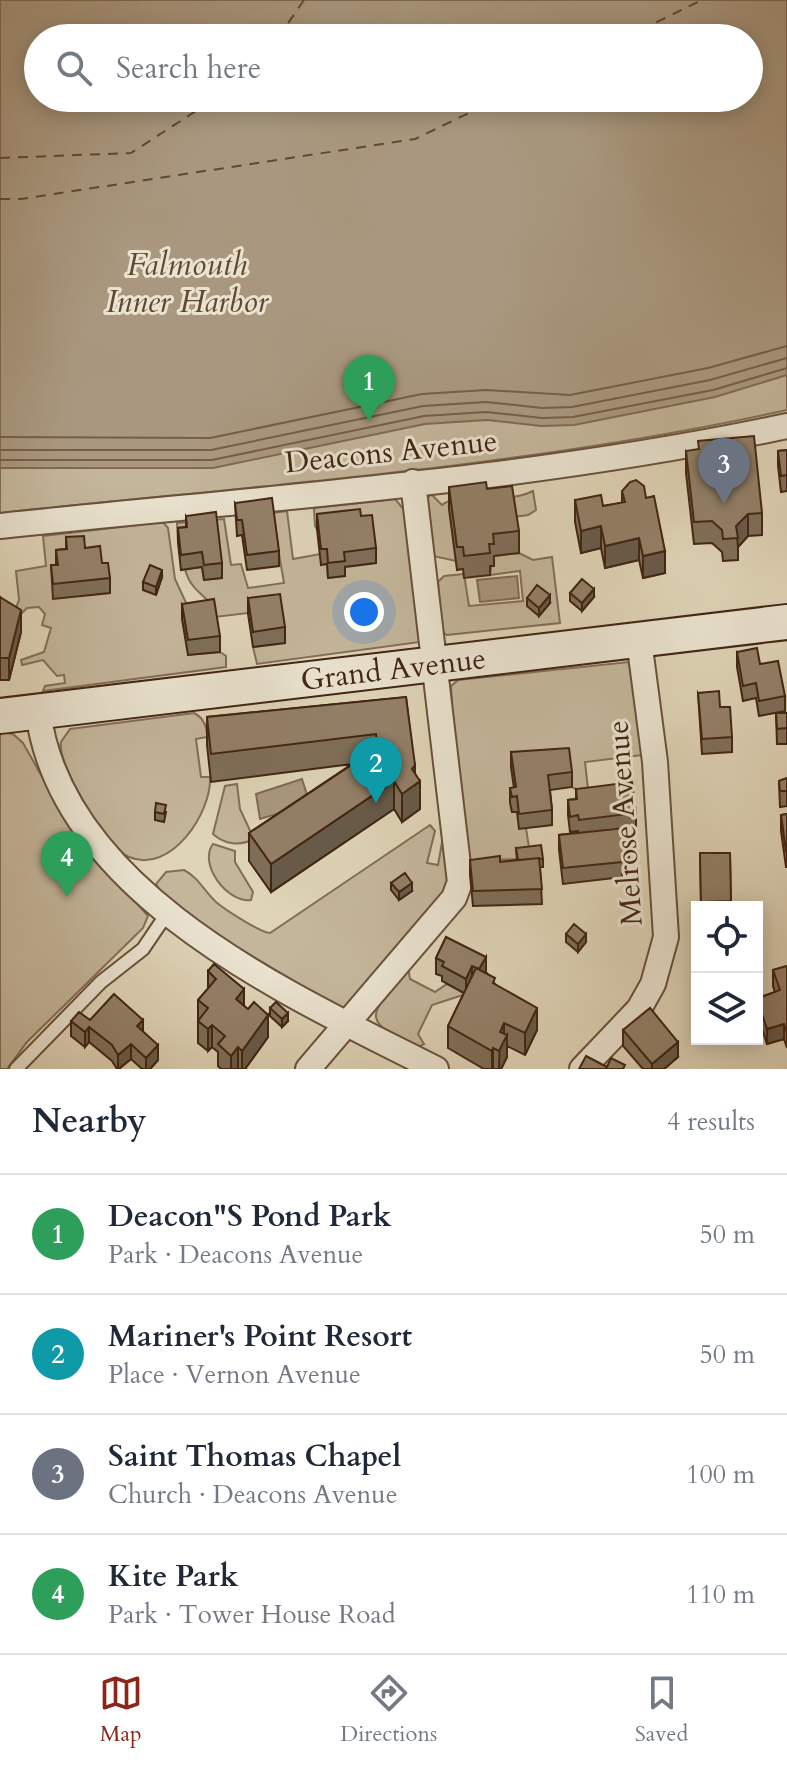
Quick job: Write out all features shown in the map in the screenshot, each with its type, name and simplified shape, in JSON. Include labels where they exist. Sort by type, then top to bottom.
[{"type":"main road","name":"Grand Avenue","points":[[0,716],[787,622]]},
{"type":"street","name":"Deacons Avenue","points":[[0,526],[670,451],[787,426]]},
{"type":"street","points":[[308,1069],[349,1025],[454,898],[460,882],[413,482]]},
{"type":"street","name":"Melrose Avenue","points":[[582,1069],[639,1009],[653,984],[666,937],[655,762],[639,640]]},
{"type":"street","points":[[38,711],[50,764],[83,822],[109,856],[168,912],[234,961],[303,1002],[436,1069]]},
{"type":"lane","points":[[16,1069],[101,982],[143,949],[168,912]]},
{"type":"shaded area","points":[[787,333],[787,410],[690,430],[494,460],[0,513],[0,406]]},
{"type":"shaded area","points":[[533,491],[536,510],[514,517],[456,561],[433,556],[427,499],[431,494],[442,505],[462,498],[510,497]]},
{"type":"shaded area","points":[[395,499],[405,511],[420,642],[257,664],[253,647],[285,642],[280,609],[215,617],[212,604],[187,575],[185,569],[202,567],[204,580],[221,578],[187,542],[178,543],[177,523],[224,519],[231,565],[241,564],[248,588],[284,583],[272,513],[287,511],[293,559],[320,554],[327,564],[328,578],[345,576],[315,526],[314,508]]},
{"type":"shaded area","points":[[163,522],[168,528],[175,579],[193,618],[188,655],[220,652],[226,656],[226,667],[43,691],[45,686],[65,683],[64,675],[57,676],[43,660],[22,665],[21,660],[44,652],[51,628],[42,625],[45,614],[39,607],[27,608],[21,614],[0,612],[15,610],[19,600],[16,571],[46,566],[43,536]]},
{"type":"shaded area","points":[[519,553],[533,560],[552,557],[560,623],[447,635],[442,632],[438,582],[444,576],[464,574],[469,606],[523,601],[520,571],[490,575],[493,556]]},
{"type":"shaded area","points":[[629,662],[643,755],[585,762],[589,798],[572,787],[569,764],[511,804],[512,812],[517,812],[526,828],[530,854],[517,855],[517,859],[472,861],[468,855],[454,749],[451,686],[458,680]]},
{"type":"shaded area","points":[[194,713],[203,720],[207,733],[207,737],[196,739],[201,777],[210,777],[204,807],[186,837],[174,849],[160,857],[145,860],[129,857],[109,839],[85,804],[67,768],[61,742],[70,729]]},
{"type":"shaded area","points":[[0,732],[13,734],[23,743],[70,826],[148,916],[143,928],[27,1042],[7,1069],[0,1069]]},
{"type":"shaded area","points":[[237,784],[240,809],[254,839],[243,843],[228,842],[213,834],[225,786]]},
{"type":"shaded area","points":[[430,825],[435,831],[427,863],[438,865],[443,837],[451,886],[359,1004],[340,1010],[234,949],[161,893],[156,884],[166,872],[184,870],[220,905],[270,933]]},
{"type":"shaded area","points":[[213,844],[235,851],[235,862],[253,892],[251,900],[233,895],[217,881],[209,862]]},
{"type":"shaded area","points":[[408,967],[410,979],[435,992],[447,984],[466,994],[432,1005],[418,1034],[424,1044],[416,1048],[384,1029],[377,1021],[376,1014]]},
{"type":"water","name":"Falmouth Inner Harbor","points":[[0,0],[787,0],[787,375],[715,397],[574,425],[541,426],[487,420],[425,424],[213,468],[0,468]]},
{"type":"water","points":[[517,576],[519,598],[480,602],[477,580]]},
{"type":"water","points":[[302,779],[310,804],[260,819],[256,794]]},
{"type":"building","points":[[754,436],[762,513],[748,514],[736,526],[738,538],[723,539],[722,530],[712,521],[694,522],[686,451],[699,449],[698,441]]},
{"type":"building","points":[[787,450],[787,475],[781,476],[778,451]]},
{"type":"building","points":[[636,480],[644,486],[646,498],[654,496],[665,551],[643,556],[639,538],[605,546],[601,526],[581,531],[575,500],[601,495],[603,506],[625,502],[622,491]]},
{"type":"building","points":[[486,482],[487,489],[512,486],[519,531],[493,534],[494,544],[489,544],[490,553],[464,556],[463,547],[457,547],[449,487]]},
{"type":"building","points":[[272,498],[279,551],[247,555],[242,520],[237,520],[235,503]]},
{"type":"building","points":[[360,509],[361,516],[372,515],[376,548],[344,552],[345,561],[328,563],[327,549],[321,549],[317,514]]},
{"type":"building","points":[[216,512],[222,563],[204,565],[202,552],[181,555],[178,528],[187,527],[186,516]]},
{"type":"building","points":[[84,536],[85,548],[100,546],[102,563],[108,563],[110,578],[53,584],[51,565],[58,565],[56,550],[67,549],[66,537]]},
{"type":"building","points":[[150,565],[162,570],[156,587],[143,582]]},
{"type":"building","points":[[582,579],[594,589],[582,603],[570,593]]},
{"type":"building","points":[[537,585],[550,595],[539,608],[527,598]]},
{"type":"building","points":[[280,594],[285,627],[253,632],[248,598]]},
{"type":"building","points":[[0,597],[21,610],[9,658],[0,658]]},
{"type":"building","points":[[214,599],[220,636],[188,640],[182,604]]},
{"type":"building","points":[[757,648],[760,664],[778,661],[785,696],[759,701],[756,683],[743,686],[737,652]]},
{"type":"building","points":[[719,691],[720,707],[730,707],[732,737],[702,739],[698,693]]},
{"type":"building","points":[[406,697],[415,765],[412,769],[420,781],[402,794],[394,781],[271,864],[249,833],[377,748],[376,734],[211,754],[207,717]]},
{"type":"building","points":[[776,713],[787,713],[787,728],[777,729]]},
{"type":"building","points":[[569,748],[572,772],[548,775],[552,810],[519,814],[517,796],[512,797],[510,788],[516,787],[511,752]]},
{"type":"building","points":[[787,778],[787,791],[780,791],[779,781]]},
{"type":"building","points":[[632,782],[636,813],[579,820],[578,815],[570,817],[568,800],[577,799],[576,789]]},
{"type":"building","points":[[156,803],[166,805],[164,814],[155,812]]},
{"type":"building","points":[[787,814],[787,851],[786,851],[781,815]]},
{"type":"building","points":[[625,828],[629,857],[621,857],[622,862],[563,868],[559,835]]},
{"type":"building","points":[[541,845],[543,859],[518,860],[516,848]]},
{"type":"building","points":[[700,853],[730,853],[731,901],[701,901]]},
{"type":"building","points":[[500,856],[500,862],[539,858],[542,889],[473,891],[470,860]]},
{"type":"building","points":[[405,873],[412,883],[399,892],[391,883]]},
{"type":"building","points":[[574,924],[586,934],[578,944],[566,934]]},
{"type":"building","points":[[446,937],[486,957],[479,969],[472,966],[466,979],[442,966],[444,962],[436,958]]},
{"type":"building","points":[[214,964],[244,989],[236,999],[248,1009],[254,1002],[268,1015],[242,1051],[238,1047],[231,1056],[218,1044],[225,1036],[212,1025],[208,1029],[198,1021],[208,1008],[198,1000],[216,979],[208,971]]},
{"type":"building","points":[[787,966],[787,1033],[784,1024],[767,1029],[763,1017],[763,997],[780,990],[773,970]]},
{"type":"building","points":[[476,968],[495,978],[493,983],[537,1008],[525,1033],[504,1023],[500,1032],[507,1035],[499,1051],[493,1048],[492,1051],[448,1026]]},
{"type":"building","points":[[114,994],[143,1020],[137,1026],[158,1045],[146,1058],[131,1044],[118,1055],[112,1045],[89,1027],[85,1032],[71,1021],[79,1012],[90,1020]]},
{"type":"building","points":[[276,1002],[288,1013],[282,1019],[270,1008]]},
{"type":"building","points":[[650,1008],[678,1042],[652,1064],[623,1030]]},
{"type":"building","points":[[586,1056],[607,1067],[611,1058],[625,1065],[623,1069],[579,1069]]},
{"type":"ferry route","points":[[288,24],[304,0]]},
{"type":"ferry route","points":[[653,24],[702,0]]},
{"type":"ferry route","points":[[0,158],[131,153],[194,112]]},
{"type":"ferry route","points":[[0,199],[21,199],[415,139],[471,112]]},
{"type":"place","name":"Deacon\"S Pond Park","points":[[369,421]]},
{"type":"place","name":"Saint Thomas Chapel","points":[[724,504]]},
{"type":"place","name":"Mariner's Point Resort","points":[[376,803]]},
{"type":"place","name":"Kite Park","points":[[67,897]]}]
